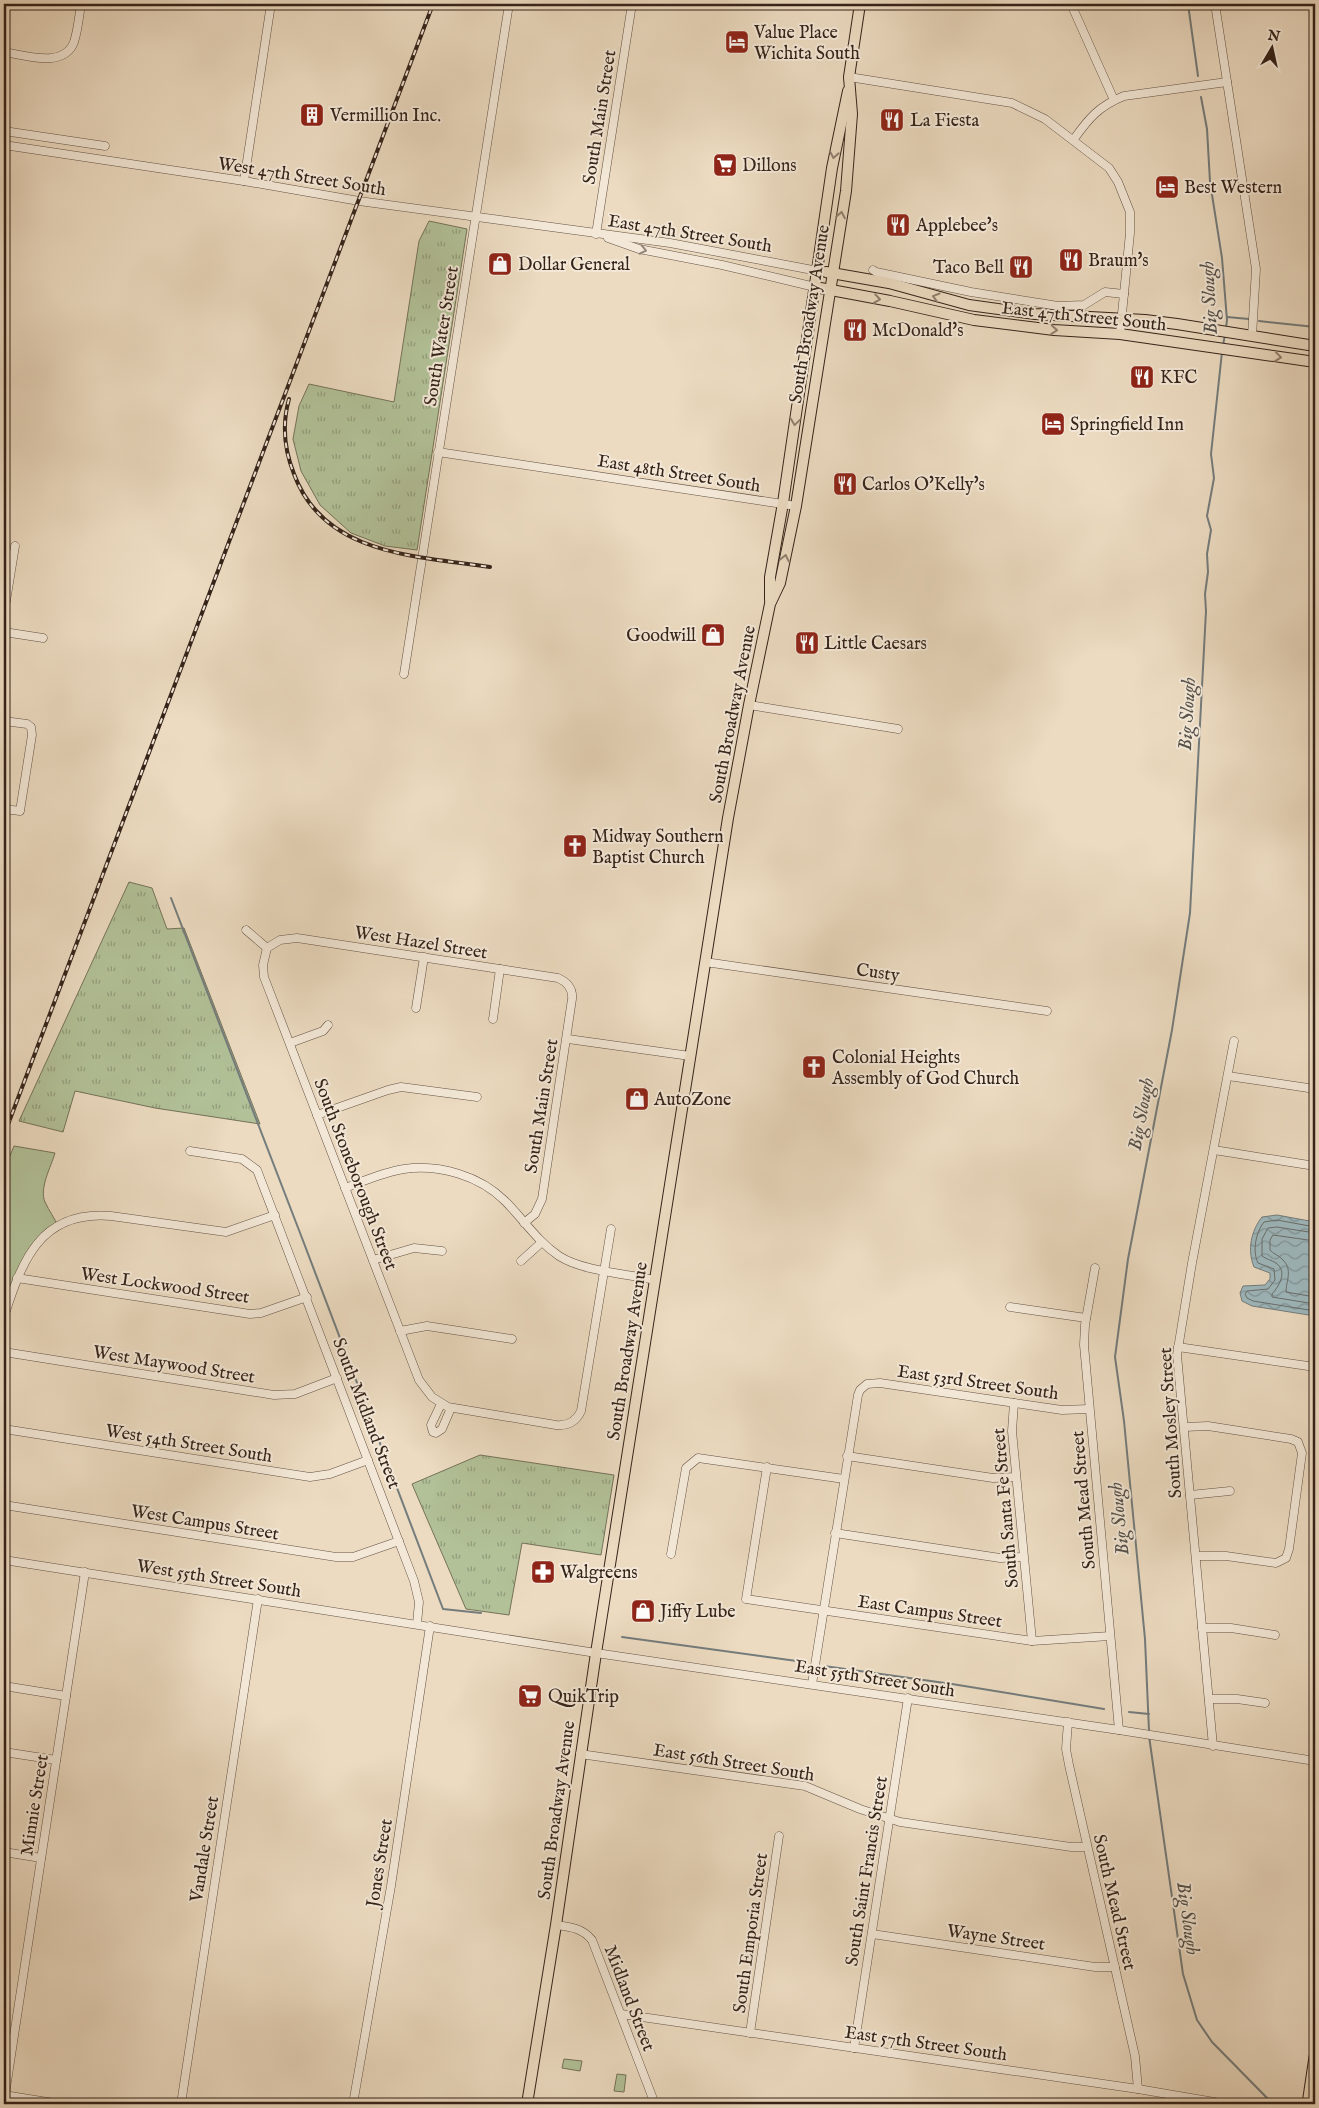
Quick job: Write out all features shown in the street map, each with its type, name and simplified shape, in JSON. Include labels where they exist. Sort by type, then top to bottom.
[{"type":"highway","points":[[1308,2104],[1315,2057]]},
{"type":"main road","name":"South Broadway Avenue","points":[[527,2104],[556,1925],[580,1754],[705,962],[749,705],[770,604],[770,577],[783,503],[832,168],[849,81],[860,4]]},
{"type":"main road","name":"South Broadway Avenue","points":[[770,604],[780,583],[796,506],[831,273],[846,191],[852,114],[849,81]]},
{"type":"main road","name":"East 47th Street South","points":[[818,271],[889,284],[969,305],[1035,314],[1121,319],[1210,328],[1315,346]]},
{"type":"main road","name":"East 47th Street South","points":[[815,287],[974,320],[1054,330],[1120,334],[1315,362]]},
{"type":"main road","points":[[908,306],[922,305],[963,313],[969,305]]},
{"type":"main road","points":[[974,320],[983,314],[1023,320],[1035,314]]},
{"type":"street","points":[[4,52],[56,58],[68,52],[74,42],[81,4]]},
{"type":"street","points":[[244,181],[271,4]]},
{"type":"street","name":"South Water Street","points":[[404,674],[509,4]]},
{"type":"street","name":"South Main Street","points":[[596,234],[632,4]]},
{"type":"street","points":[[1071,4],[1114,100]]},
{"type":"street","points":[[1215,4],[1256,269],[1248,335]]},
{"type":"street","points":[[849,81],[1012,103],[1045,119],[1074,139],[1109,168],[1118,182],[1130,212],[1130,233],[1120,334]]},
{"type":"street","points":[[1074,139],[1096,111],[1124,96],[1227,82]]},
{"type":"street","points":[[4,131],[106,146]]},
{"type":"street","name":"West 47th Street South","points":[[4,145],[244,181],[359,201],[596,234]]},
{"type":"street","name":"East 47th Street South","points":[[596,234],[670,243],[818,271]]},
{"type":"street","name":"East 47th Street South","points":[[596,234],[639,249],[815,287]]},
{"type":"street","points":[[873,270],[909,280],[1058,306],[1077,306],[1090,302],[1105,292],[1124,294]]},
{"type":"street","points":[[969,305],[971,292]]},
{"type":"street","name":"East 48th Street South","points":[[438,452],[796,506]]},
{"type":"street","points":[[4,613],[15,546]]},
{"type":"street","points":[[4,632],[43,638]]},
{"type":"street","points":[[749,705],[898,729]]},
{"type":"street","points":[[4,721],[27,724],[31,727],[32,735],[20,811],[4,809]]},
{"type":"street","points":[[246,930],[267,948]]},
{"type":"street","name":"West Hazel Street","points":[[267,948],[285,938],[297,938],[558,978],[570,987]]},
{"type":"street","name":"South Stoneborough Street","points":[[267,948],[263,970],[317,1115],[419,1380],[441,1404]]},
{"type":"street","points":[[416,1008],[424,957]]},
{"type":"street","name":"Custy","points":[[705,962],[1047,1011]]},
{"type":"street","points":[[493,1019],[500,969]]},
{"type":"street","name":"South Main Street","points":[[524,1223],[535,1214],[541,1202],[568,1039],[572,1000],[570,987]]},
{"type":"street","points":[[290,1043],[323,1032],[328,1025]]},
{"type":"street","points":[[568,1039],[690,1056]]},
{"type":"street","name":"South Mosley Street","points":[[1214,1746],[1178,1347],[1234,1041]]},
{"type":"street","points":[[1228,1076],[1315,1089]]},
{"type":"street","points":[[317,1115],[389,1089],[401,1087],[476,1097]]},
{"type":"street","points":[[1214,1150],[1315,1166]]},
{"type":"street","name":"South Midland Street","points":[[190,1151],[232,1157],[251,1164],[257,1170],[307,1296],[418,1593],[417,1624]]},
{"type":"street","points":[[345,1188],[403,1169],[425,1169],[461,1174],[480,1181],[495,1191],[542,1242],[572,1262],[655,1280]]},
{"type":"street","points":[[4,1317],[17,1278],[31,1250],[54,1229],[77,1219],[101,1215],[226,1232],[275,1215]]},
{"type":"street","points":[[451,1408],[442,1429],[436,1433],[433,1432],[431,1425],[441,1404],[451,1408],[562,1426],[576,1419],[581,1411],[612,1229]]},
{"type":"street","points":[[521,1261],[542,1242]]},
{"type":"street","points":[[373,1260],[414,1248],[442,1251]]},
{"type":"street","name":"South Mead Street","points":[[1095,1268],[1086,1318],[1084,1345],[1110,1636],[1122,1730]]},
{"type":"street","name":"West Lockwood Street","points":[[17,1278],[250,1314],[261,1313],[307,1296]]},
{"type":"street","points":[[1010,1307],[1086,1318]]},
{"type":"street","points":[[400,1331],[427,1326],[512,1339]]},
{"type":"street","points":[[1178,1347],[1315,1367]]},
{"type":"street","name":"West Maywood Street","points":[[4,1352],[274,1395],[295,1394],[337,1378]]},
{"type":"street","name":"East 53rd Street South","points":[[847,1456],[858,1395],[863,1386],[867,1384],[880,1383],[1062,1410],[1089,1408]]},
{"type":"street","name":"South Santa Fe Street","points":[[1014,1403],[1012,1417],[1016,1477],[1032,1641]]},
{"type":"street","points":[[1184,1427],[1208,1426],[1227,1428],[1291,1439],[1299,1444],[1302,1453],[1286,1558],[1276,1563],[1226,1556],[1196,1556]]},
{"type":"street","name":"West 54th Street South","points":[[4,1429],[310,1477],[330,1474],[368,1460]]},
{"type":"street","points":[[812,1684],[847,1456],[993,1478],[1016,1477]]},
{"type":"street","points":[[671,1554],[684,1476],[686,1468],[693,1460],[709,1458],[844,1479]]},
{"type":"street","name":"East Campus Street","points":[[767,1467],[746,1599],[1032,1641],[1110,1636]]},
{"type":"street","points":[[1190,1495],[1230,1492]]},
{"type":"street","name":"West Campus Street","points":[[4,1505],[336,1557],[354,1557],[399,1541]]},
{"type":"street","points":[[835,1534],[1000,1558],[1023,1557]]},
{"type":"street","name":"West 55th Street South","points":[[4,1560],[430,1626]]},
{"type":"street","name":"Minnie Street","points":[[4,2097],[85,1572]]},
{"type":"street","name":"Vandale Street","points":[[181,2104],[258,1599]]},
{"type":"street","name":"East 55th Street South","points":[[430,1626],[596,1653],[1122,1730],[1315,1761]]},
{"type":"street","name":"Jones Street","points":[[353,2104],[390,1891],[430,1626]]},
{"type":"street","points":[[1202,1628],[1231,1628],[1275,1635]]},
{"type":"street","points":[[4,1686],[66,1696]]},
{"type":"street","name":"South Saint Francis Street","points":[[854,2048],[908,1698]]},
{"type":"street","points":[[1209,1699],[1237,1699],[1265,1703]]},
{"type":"street","name":"South Mead Street","points":[[1068,1722],[1066,1749],[1135,2056],[1138,2089]]},
{"type":"street","points":[[4,1752],[56,1760]]},
{"type":"street","name":"East 56th Street South","points":[[580,1754],[805,1786],[889,1819],[1087,1848]]},
{"type":"street","name":"South Emporia Street","points":[[750,2033],[779,1836]]},
{"type":"street","points":[[4,1852],[41,1858]]},
{"type":"street","name":"Midland Street","points":[[556,1925],[577,1928],[587,1934],[592,1940],[654,2104]]},
{"type":"street","name":"Wayne Street","points":[[872,1934],[1094,1967],[1115,1968]]},
{"type":"street","name":"East 57th Street South","points":[[621,2014],[1138,2089],[1226,2104]]},
{"type":"street","points":[[4,2097],[60,2104]]},
{"type":"green space","points":[[429,221],[467,229],[417,550],[385,546],[351,533],[320,505],[301,471],[293,439],[299,406],[309,384],[394,402],[419,241]]},
{"type":"green space","points":[[129,882],[152,888],[167,929],[184,928],[260,1124],[155,1108],[75,1091],[63,1132],[19,1121]]},
{"type":"green space","points":[[14,1146],[55,1153],[43,1190],[45,1202],[58,1227],[24,1263],[4,1302],[4,1170]]},
{"type":"green space","points":[[480,1455],[614,1475],[601,1555],[522,1543],[509,1615],[466,1609],[412,1484]]},
{"type":"green space","points":[[564,2059],[582,2061],[580,2071],[562,2068]]},
{"type":"green space","points":[[617,2074],[626,2075],[624,2092],[614,2091]]},
{"type":"water","points":[[1277,1215],[1315,1222],[1315,1316],[1252,1306],[1242,1301],[1240,1293],[1243,1286],[1265,1285],[1270,1279],[1270,1273],[1254,1267],[1251,1241],[1255,1228],[1262,1217]]},
{"type":"waterway","name":"Big Slough","points":[[1188,4],[1198,76]]},
{"type":"waterway","name":"Big Slough","points":[[1201,97],[1207,129],[1210,182],[1222,258],[1226,328]]},
{"type":"waterway","points":[[1227,317],[1249,319]]},
{"type":"waterway","points":[[1259,321],[1315,327]]},
{"type":"waterway","name":"Big Slough","points":[[1223,345],[1225,335]]},
{"type":"waterway","name":"Big Slough","points":[[1149,1731],[1145,1639],[1124,1421],[1115,1357],[1128,1259],[1172,1030],[1190,913],[1206,611],[1205,594],[1208,572],[1207,554],[1211,530],[1207,516],[1214,478],[1211,454],[1222,352]]},
{"type":"waterway","points":[[171,898],[443,1609],[481,1613]]},
{"type":"waterway","points":[[622,1637],[804,1662]]},
{"type":"waterway","points":[[824,1666],[952,1684],[1104,1709]]},
{"type":"waterway","points":[[1129,1712],[1149,1714]]},
{"type":"waterway","name":"Big Slough","points":[[1149,1736],[1183,1974],[1197,2020],[1212,2042],[1273,2104]]},
{"type":"railway","points":[[4,1135],[433,4]]},
{"type":"railway","points":[[289,399],[285,418],[285,436],[291,465],[308,501],[327,522],[350,537],[376,547],[404,554],[490,567]]},
{"type":"place","name":"Value Place Wichita South","points":[[737,42]]},
{"type":"place","name":"Vermillion Inc.","points":[[312,115]]},
{"type":"place","name":"La Fiesta","points":[[892,120]]},
{"type":"place","name":"Dillons","points":[[725,165]]},
{"type":"place","name":"Best Western","points":[[1167,187]]},
{"type":"place","name":"Applebee's","points":[[898,225]]},
{"type":"place","name":"Braum's","points":[[1071,260]]},
{"type":"place","name":"Dollar General","points":[[500,264]]},
{"type":"place","name":"Taco Bell","points":[[1021,267]]},
{"type":"place","name":"McDonald's","points":[[855,330]]},
{"type":"place","name":"KFC","points":[[1142,377]]},
{"type":"place","name":"Springfield Inn","points":[[1053,424]]},
{"type":"place","name":"Carlos O'Kelly's","points":[[845,484]]},
{"type":"place","name":"Goodwill","points":[[713,635]]},
{"type":"place","name":"Little Caesars","points":[[807,643]]},
{"type":"place","name":"Midway Southern Baptist Church","points":[[575,846]]},
{"type":"place","name":"Colonial Heights Assembly of God Church","points":[[814,1067]]},
{"type":"place","name":"AutoZone","points":[[637,1099]]},
{"type":"place","name":"Walgreens","points":[[543,1572]]},
{"type":"place","name":"Jiffy Lube","points":[[643,1611]]},
{"type":"place","name":"QuikTrip","points":[[530,1696]]}]
